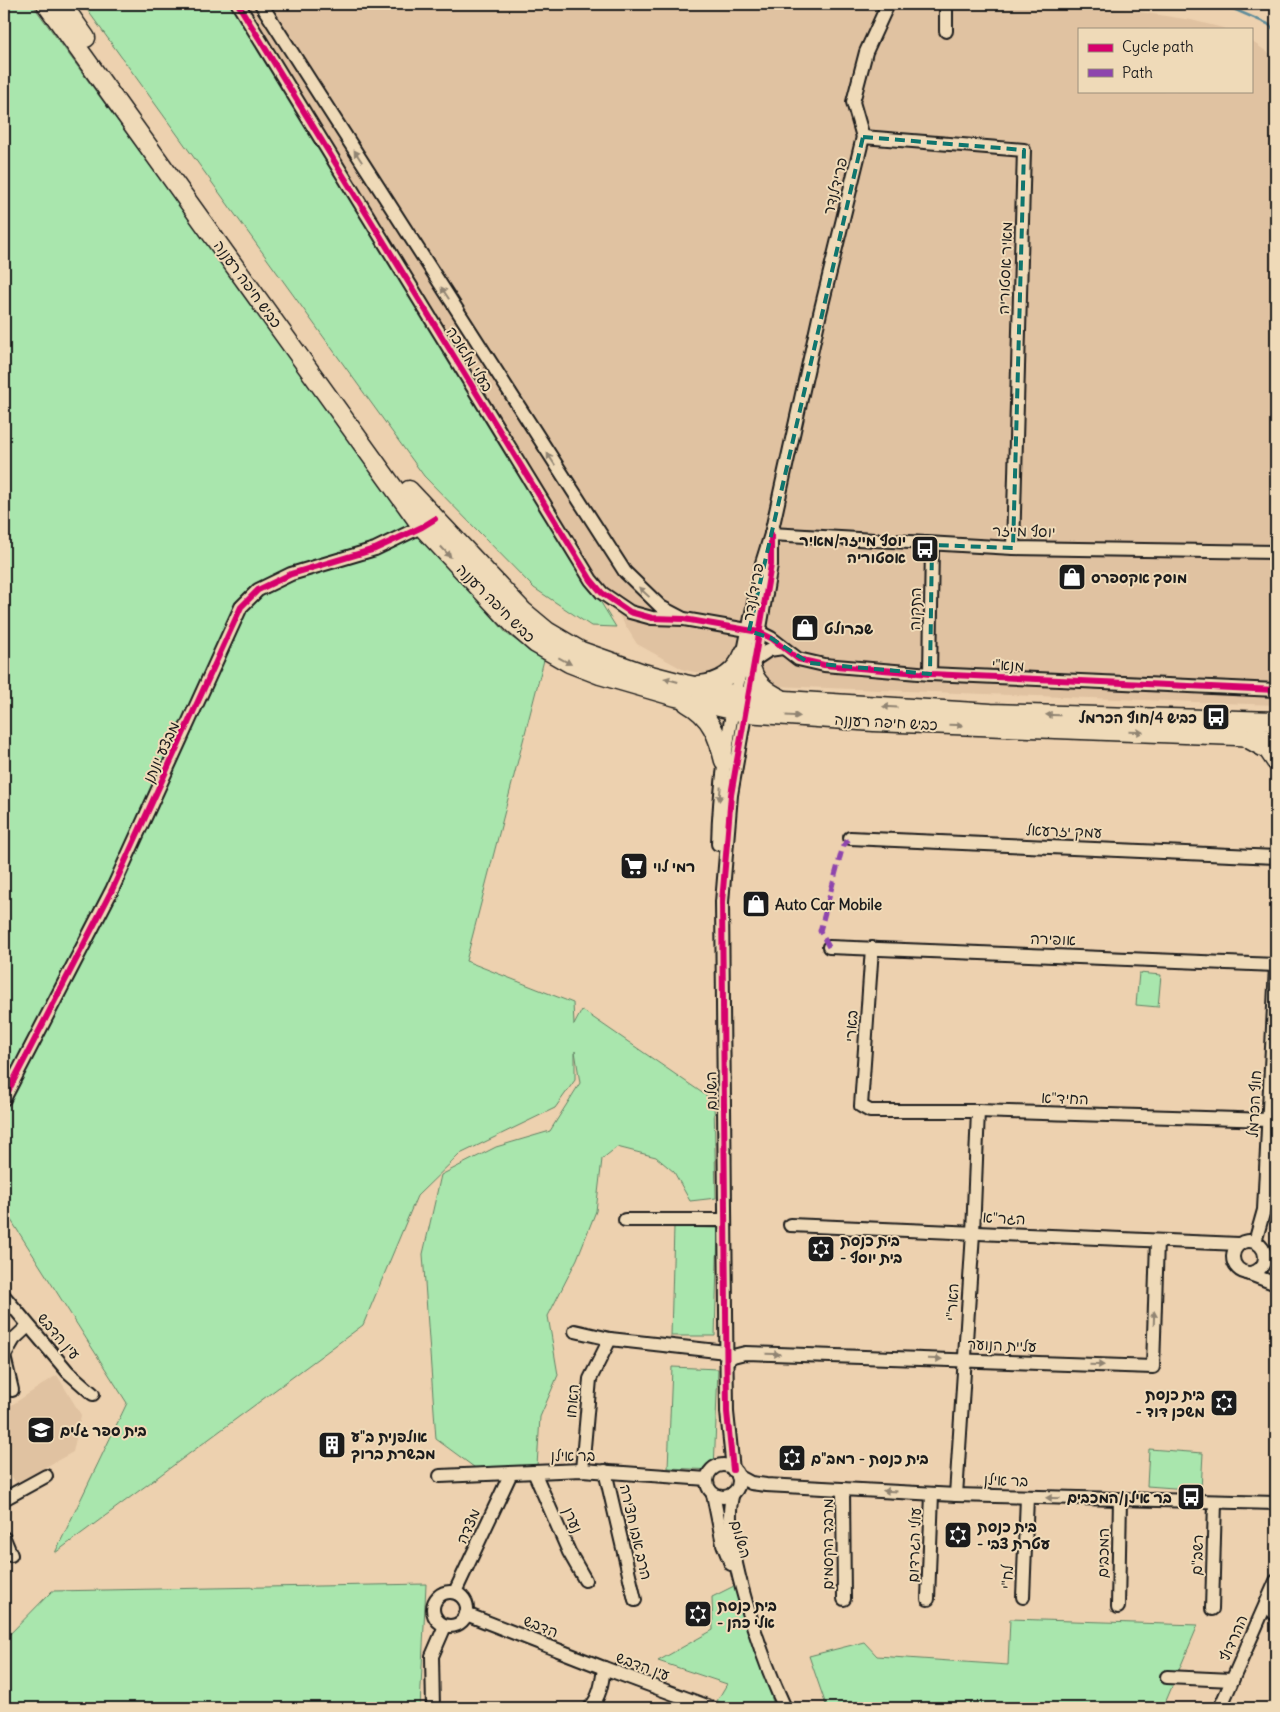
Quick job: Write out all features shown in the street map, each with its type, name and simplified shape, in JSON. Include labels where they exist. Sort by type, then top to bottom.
[{"type":"highway","name":"כביש חיפה רעננה","points":[[46,4],[429,523],[514,625],[536,644],[569,663],[676,697],[874,722],[1276,739]]},
{"type":"highway","name":"כביש חיפה רעננה","points":[[62,4],[429,523],[547,631],[589,654],[643,673],[694,686],[740,704],[785,700],[991,713],[1276,721]]},
{"type":"highway","points":[[694,686],[722,680],[739,665],[750,661],[754,676],[763,688],[785,700]]},
{"type":"highway","points":[[676,697],[707,718],[720,744],[724,761]]},
{"type":"highway","points":[[1237,736],[1259,744],[1268,750],[1276,762]]},
{"type":"street","name":"בעלי מלאכה","points":[[238,4],[592,580],[608,598],[630,612],[652,618],[684,619],[754,631]]},
{"type":"street","name":"בעלי מלאכה","points":[[261,4],[620,565],[642,591],[661,606],[684,619]]},
{"type":"street","points":[[863,137],[853,102],[866,52],[888,4]]},
{"type":"street","points":[[946,4],[946,31]]},
{"type":"street","name":"פרידלנדר","points":[[740,704],[750,661],[754,631],[771,565],[771,534],[820,313],[863,137]]},
{"type":"street","name":"מאיר אסטוריה","points":[[863,137],[1024,150],[1013,548]]},
{"type":"street","name":"מבצע יונתן","points":[[4,1099],[112,890],[240,607],[258,590],[291,574],[375,548],[429,523]]},
{"type":"street","name":"יוסף מייזר","points":[[771,534],[932,545],[1013,548],[1276,552]]},
{"type":"street","name":"התקוה","points":[[930,674],[932,545]]},
{"type":"street","name":"מנא\"י","points":[[754,631],[771,638],[798,659],[824,665],[930,674],[1276,690]]},
{"type":"street","points":[[750,661],[769,650],[783,648]]},
{"type":"street","name":"פרידלנדר","points":[[740,704],[750,661]]},
{"type":"street","name":"השלום","points":[[722,902],[718,866],[719,796],[724,761],[740,704]]},
{"type":"street","name":"השלום","points":[[735,1473],[727,1412],[722,902],[740,704]]},
{"type":"street","name":"עמק יזרעאל","points":[[850,838],[1276,857]]},
{"type":"street","name":"אופירה","points":[[829,947],[1276,965]]},
{"type":"street","name":"בארי","points":[[861,1106],[872,948]]},
{"type":"street","name":"חוף הכרמל","points":[[1255,1242],[1264,1210],[1275,1053],[1276,965]]},
{"type":"street","name":"החיד\"א","points":[[861,1106],[870,1111],[978,1111],[1270,1120]]},
{"type":"street","name":"האר\"י","points":[[956,1495],[973,1233],[978,1111]]},
{"type":"street","points":[[625,1220],[725,1220]]},
{"type":"street","name":"הגר\"א","points":[[790,1225],[1239,1244]]},
{"type":"street","name":"עליית הנוער","points":[[726,1357],[745,1353],[1153,1367],[1157,1241]]},
{"type":"street","points":[[1234,1262],[1234,1252],[1239,1244],[1247,1241],[1260,1244],[1265,1254],[1264,1264],[1257,1272],[1247,1274]]},
{"type":"street","points":[[1216,1244],[1234,1262],[1238,1270],[1276,1284]]},
{"type":"street","points":[[1264,1264],[1276,1278]]},
{"type":"street","name":"עין הדבש","points":[[4,1296],[68,1372],[93,1394]]},
{"type":"street","points":[[12,1390],[4,1356],[14,1339],[28,1326]]},
{"type":"street","points":[[575,1331],[610,1339],[726,1357]]},
{"type":"street","name":"האחו","points":[[582,1470],[590,1379],[610,1339]]},
{"type":"street","name":"השלום","points":[[716,1467],[722,1451],[727,1412]]},
{"type":"street","points":[[726,1466],[735,1473],[737,1486],[733,1493],[726,1497],[713,1494],[709,1488],[707,1478],[716,1467],[726,1466]]},
{"type":"street","name":"בר אילן","points":[[440,1476],[582,1470],[707,1478]]},
{"type":"street","name":"נערן","points":[[534,1472],[569,1552],[584,1580]]},
{"type":"street","name":"הרב אבו חצירה","points":[[605,1472],[635,1600]]},
{"type":"street","name":"מצדה","points":[[455,1592],[511,1473]]},
{"type":"street","name":"בר אילן","points":[[735,1473],[751,1482],[766,1485],[956,1495],[1276,1503]]},
{"type":"street","points":[[4,1499],[46,1476]]},
{"type":"street","name":"מרבד הקסמים","points":[[843,1489],[844,1599]]},
{"type":"street","name":"השלום","points":[[733,1493],[729,1509],[730,1524],[743,1591]]},
{"type":"street","name":"השלום","points":[[713,1494],[723,1544],[743,1591],[785,1708]]},
{"type":"street","name":"עולי הגרדום","points":[[928,1598],[932,1494]]},
{"type":"street","name":"לח\"י","points":[[1023,1597],[1027,1497]]},
{"type":"street","name":"המכבים","points":[[1118,1607],[1120,1500]]},
{"type":"street","name":"רשב\"ם","points":[[1212,1609],[1215,1502]]},
{"type":"street","points":[[4,1538],[11,1555]]},
{"type":"street","name":"ההרדוף","points":[[1220,1708],[1276,1581]]},
{"type":"street","points":[[444,1592],[455,1592],[466,1604],[466,1614],[456,1625],[445,1626],[436,1620],[433,1604],[444,1592]]},
{"type":"street","points":[[1266,1604],[1276,1615]]},
{"type":"street","name":"הדבש","points":[[466,1614],[604,1668]]},
{"type":"street","points":[[432,1708],[432,1656],[445,1626]]},
{"type":"street","name":"עין הדבש","points":[[590,1708],[595,1703],[601,1687],[604,1668],[712,1708]]},
{"type":"street","points":[[1166,1677],[1232,1680]]},
{"type":"highlighted area","points":[[863,137],[1024,150],[1013,548],[932,545],[930,674],[809,663],[771,638],[749,631]]},
{"type":"shaded area","points":[[235,4],[1089,4],[1191,20],[1223,28],[1078,28],[1078,92],[1252,92],[1252,42],[1276,58],[1276,705],[775,686],[684,670],[637,644]]},
{"type":"shaded area","name":"בית ספר גלים","points":[[57,1375],[81,1415],[73,1452],[16,1483],[4,1465],[4,1410]]},
{"type":"green space","points":[[4,4],[32,4],[409,520],[507,634],[544,660],[466,961],[573,1003],[574,1025],[582,1010],[714,1101],[716,1198],[690,1201],[674,1172],[656,1157],[617,1147],[602,1159],[596,1211],[577,1259],[548,1316],[558,1375],[540,1417],[537,1466],[478,1470],[436,1439],[423,1254],[441,1175],[496,1147],[550,1131],[580,1083],[575,1051],[575,1080],[555,1108],[460,1154],[417,1196],[363,1325],[55,1553],[127,1403],[4,1209]]},
{"type":"green space","points":[[83,4],[233,4],[616,627],[591,626],[534,588],[424,476]]},
{"type":"green space","points":[[1139,973],[1161,975],[1158,1007],[1136,1005]]},
{"type":"green space","points":[[674,1227],[718,1228],[715,1336],[671,1336]]},
{"type":"green space","points":[[672,1367],[718,1369],[714,1470],[668,1468]]},
{"type":"green space","points":[[1149,1449],[1203,1453],[1201,1490],[1147,1486]]},
{"type":"green space","points":[[426,1584],[420,1708],[4,1708],[4,1640],[52,1591]]},
{"type":"green space","points":[[734,1586],[775,1708],[733,1708],[717,1701],[727,1684],[658,1661],[713,1630],[712,1597]]},
{"type":"green space","points":[[1010,1619],[1198,1625],[1163,1708],[827,1708],[809,1656],[864,1642],[877,1656],[1008,1665]]},
{"type":"waterway","points":[[1222,4],[1268,24],[1276,31]]},
{"type":"marked path","points":[[829,947],[820,931],[843,846],[850,838]]},
{"type":"cycle path","points":[[238,4],[591,580],[602,593],[630,612],[652,618],[684,619],[759,632],[771,638],[798,659],[824,665],[930,674],[1276,690]]},
{"type":"cycle path","points":[[4,1099],[112,890],[241,607],[258,590],[291,574],[375,549],[435,519]]},
{"type":"cycle path","points":[[733,1470],[727,1412],[722,902],[731,795],[771,565],[771,534]]},
{"type":"place","name":"יוסף מייזר/מאיר אסטוריה","points":[[925,549]]},
{"type":"place","name":"מוסך אקספרס","points":[[1072,577]]},
{"type":"place","name":"שברולט","points":[[805,628]]},
{"type":"place","name":"כביש 4/חוף הכרמל","points":[[1216,717]]},
{"type":"place","name":"רמי לוי","points":[[634,866]]},
{"type":"place","name":"Auto Car Mobile","points":[[756,904]]},
{"type":"place","name":"בית כנסת - בית יוסף","points":[[821,1249]]},
{"type":"place","name":"בית כנסת - משכן דוד","points":[[1224,1403]]},
{"type":"place","name":"בית ספר גלים","points":[[41,1430]]},
{"type":"place","name":"אולפנית ב\"ע מבשרת ברוך","points":[[332,1445]]},
{"type":"place","name":"בית כנסת - רמב\"ם","points":[[792,1458]]},
{"type":"place","name":"בר אילן/המכבים","points":[[1191,1497]]},
{"type":"place","name":"בית כנסת - עטרת צבי","points":[[958,1535]]},
{"type":"place","name":"בית כנסת - אלי כהן","points":[[698,1614]]}]
